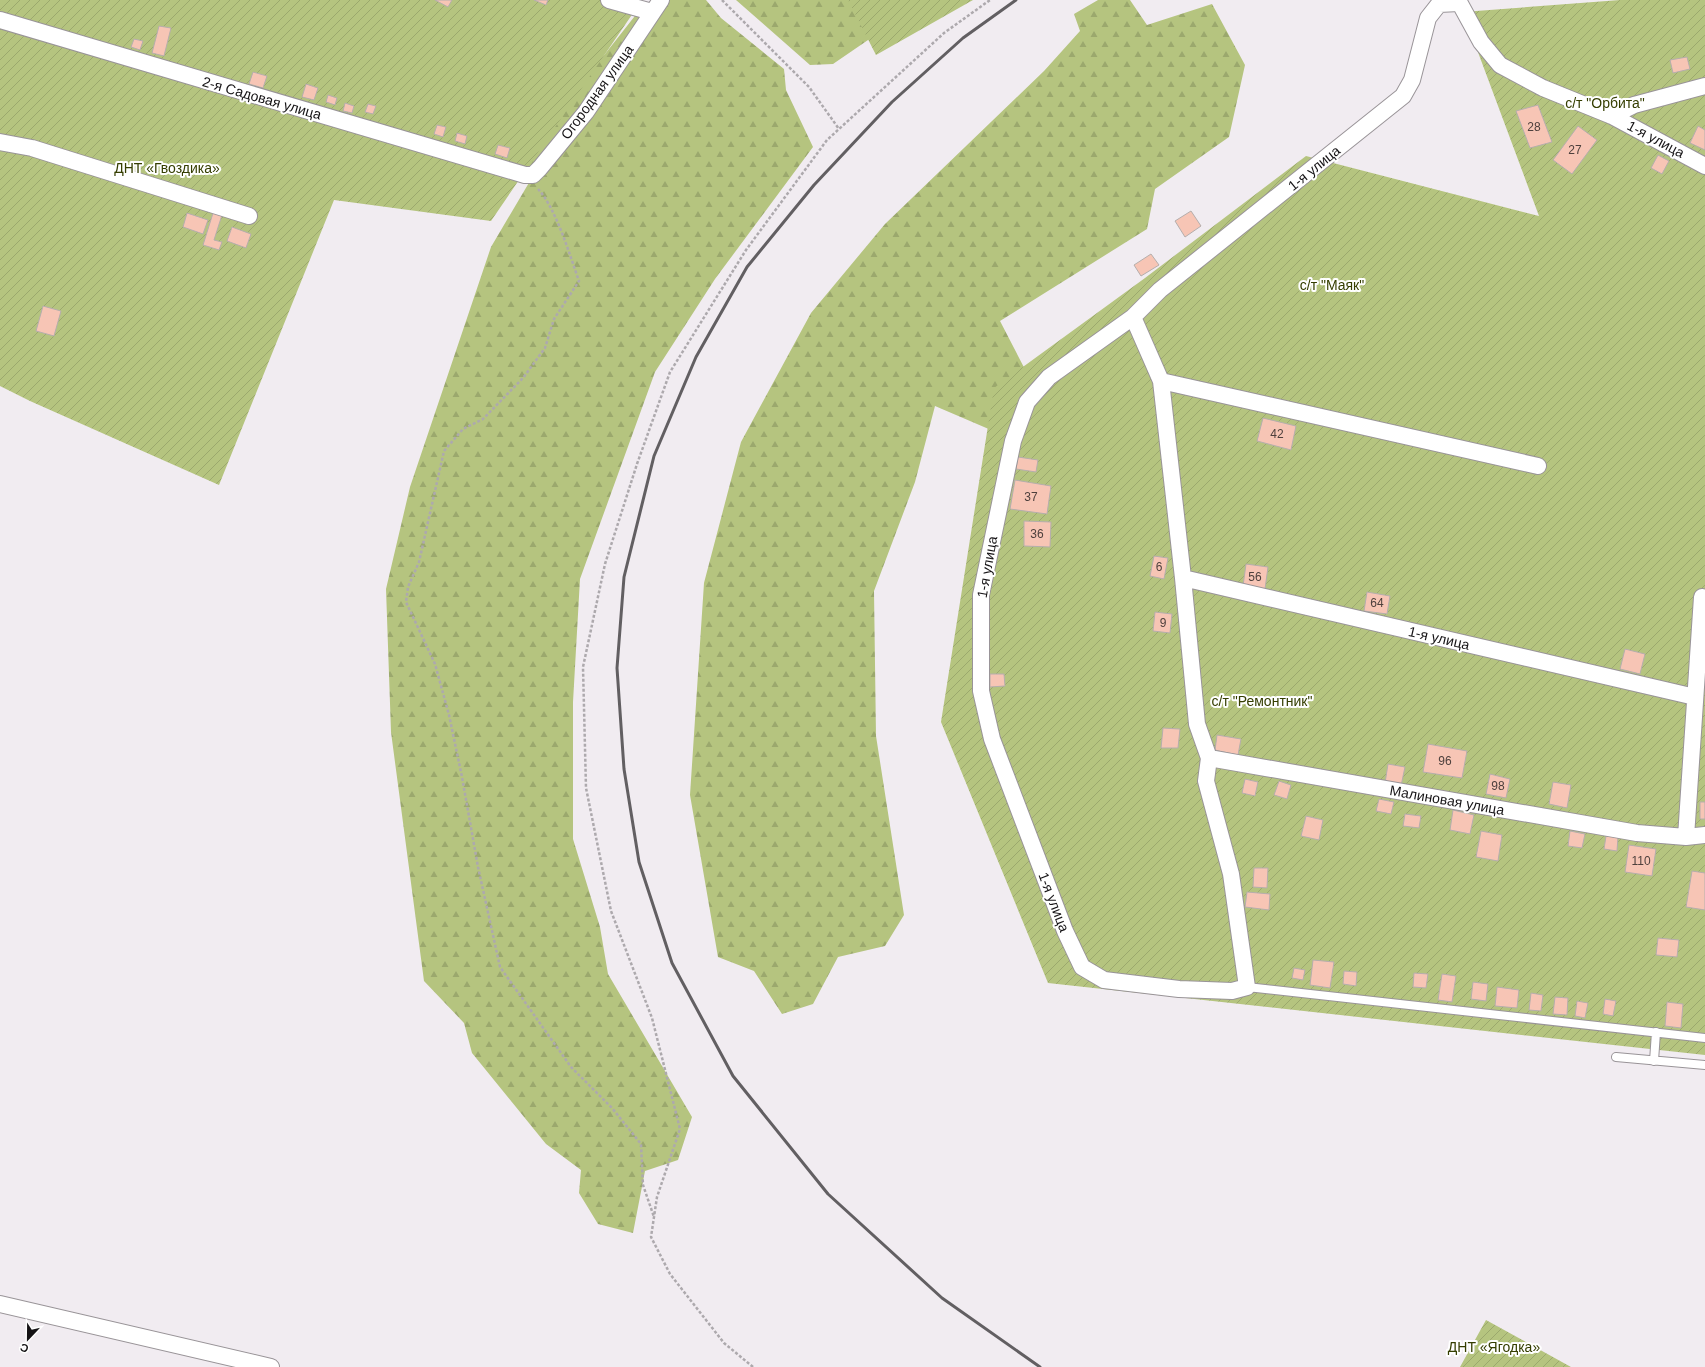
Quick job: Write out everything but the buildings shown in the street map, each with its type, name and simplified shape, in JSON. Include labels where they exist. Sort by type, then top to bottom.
[{"type":"street","points":[[609,0],[657,6]]},
{"type":"street","name":"1-я улица","points":[[1247,987],[1232,991],[1179,989],[1104,980],[1082,967],[1065,931],[992,739],[981,691],[981,595],[1013,441],[1027,402],[1049,377],[1133,317],[1160,290],[1403,96],[1412,80],[1428,18],[1438,4],[1458,2],[1481,42],[1500,65],[1543,88],[1612,116],[1705,166]]},
{"type":"street","name":"Огородная улица","points":[[525,175],[533,174],[540,168],[586,112],[657,6]]},
{"type":"street","name":"2-я Садовая улица","points":[[0,20],[525,175]]},
{"type":"street","points":[[1612,116],[1634,106],[1705,86]]},
{"type":"street","points":[[0,142],[32,148],[249,216]]},
{"type":"street","points":[[1133,317],[1161,381],[1183,578],[1197,724],[1208,758],[1206,781],[1231,874],[1247,987]]},
{"type":"street","points":[[1161,381],[1538,466]]},
{"type":"street","name":"1-я улица","points":[[1183,578],[1695,698]]},
{"type":"street","points":[[1686,837],[1702,598]]},
{"type":"street","name":"Малиновая улица","points":[[1208,758],[1636,833],[1686,837],[1705,835]]},
{"type":"street","points":[[0,1304],[271,1367]]},
{"type":"lane","points":[[1247,987],[1705,1038]]},
{"type":"lane","points":[[1654,1060],[1656,1032]]},
{"type":"lane","points":[[1616,1057],[1705,1065]]},
{"type":"path","points":[[722,0],[809,87],[839,129]]},
{"type":"path","points":[[753,1367],[724,1343],[670,1274],[651,1237],[657,1197],[680,1129],[652,1018],[611,911],[586,788],[584,667],[605,564],[637,464],[670,372],[746,250],[827,140],[944,33],[990,0]]},
{"type":"path","points":[[525,175],[543,195],[561,231],[579,281],[554,319],[545,348],[523,378],[484,419],[463,429],[444,451],[420,562],[408,587],[406,602],[435,664],[449,715],[478,867],[500,967],[571,1067],[612,1108],[641,1144],[643,1185],[654,1217]]},
{"type":"green space","name":"ДНТ «Гвоздика»","points":[[0,0],[642,0],[491,221],[334,200],[219,485],[30,401],[0,386]]},
{"type":"green space","points":[[669,0],[706,0],[721,18],[784,69],[786,90],[813,147],[715,279],[655,372],[580,579],[573,702],[573,839],[600,927],[608,974],[692,1117],[678,1160],[645,1171],[633,1233],[598,1224],[579,1193],[581,1170],[546,1144],[472,1053],[464,1023],[424,981],[391,732],[386,589],[410,487],[491,247],[530,181],[521,161],[638,12]]},
{"type":"green space","points":[[736,0],[916,0],[906,14],[833,64],[810,65]]},
{"type":"green space","points":[[848,0],[973,0],[876,55]]},
{"type":"green space","points":[[1098,0],[1130,0],[1147,25],[1212,4],[1245,65],[1229,137],[1155,189],[1147,229],[1000,321],[1031,381],[1005,436],[935,406],[915,482],[874,591],[876,736],[904,915],[885,946],[838,957],[813,1004],[782,1014],[754,971],[718,957],[690,795],[704,583],[741,442],[811,313],[885,224],[1044,71],[1080,31],[1074,14]]},
{"type":"green space","name":"с/т \"Ремонтник\"","points":[[1620,0],[1705,0],[1705,1055],[1048,983],[941,722],[994,388],[1145,278],[1306,156],[1539,216],[1463,12]]},
{"type":"green space","name":"ДНТ «Ягодка»","points":[[1486,1320],[1571,1367],[1460,1367]]},
{"type":"railway","points":[[1016,0],[963,38],[892,102],[814,185],[747,267],[696,357],[654,456],[624,577],[617,668],[624,769],[639,862],[672,963],[733,1076],[828,1194],[942,1298],[1040,1367]]},
{"type":"park label","name":"с/т \"Орбита\"","points":[[1605,103]]},
{"type":"park label","name":"с/т \"Маяк\"","points":[[1332,285]]}]
